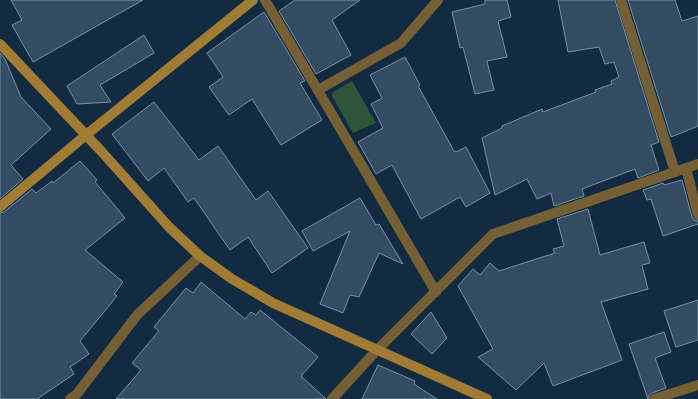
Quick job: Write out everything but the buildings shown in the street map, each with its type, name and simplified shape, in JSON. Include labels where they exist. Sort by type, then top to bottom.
[{"type":"street","points":[[0,207],[86,135],[254,0]]},
{"type":"street","points":[[265,0],[436,292]]},
{"type":"street","points":[[318,90],[401,43],[438,0]]},
{"type":"street","points":[[621,0],[675,172]]},
{"type":"street","points":[[0,44],[86,135],[169,227],[200,256],[232,279],[273,302],[487,399]]},
{"type":"street","points":[[332,399],[377,350],[493,234],[698,164]]},
{"type":"street","points":[[686,168],[698,215]]},
{"type":"street","points":[[70,399],[77,394],[137,315],[200,256]]},
{"type":"street","points":[[654,399],[698,385]]},
{"type":"green space","points":[[352,81],[376,123],[353,133],[332,96],[332,93]]}]
